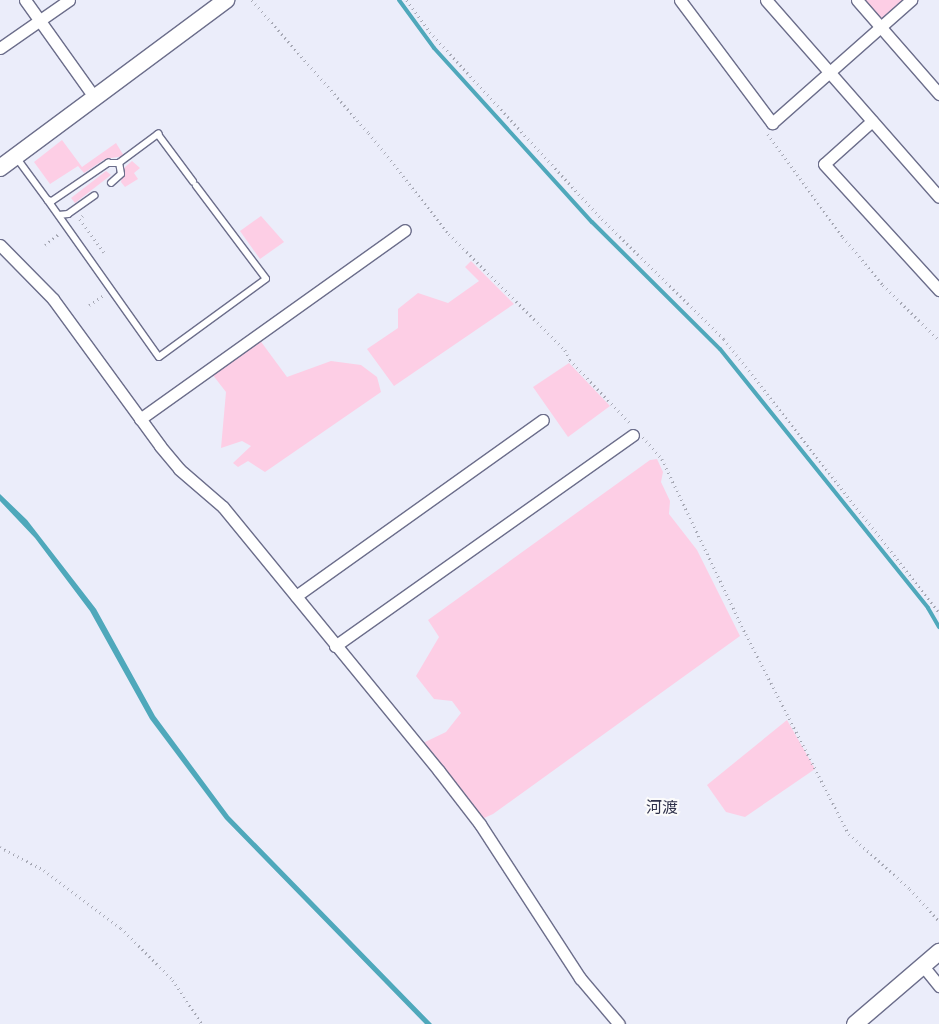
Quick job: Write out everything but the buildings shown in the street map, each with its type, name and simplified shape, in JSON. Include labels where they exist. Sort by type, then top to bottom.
[{"type":"street","points":[[25,0],[95,98]]},
{"type":"street","points":[[0,48],[69,0]]},
{"type":"street","points":[[0,168],[226,0]]},
{"type":"street","points":[[680,0],[772,123],[911,0]]},
{"type":"street","points":[[766,0],[939,197]]},
{"type":"street","points":[[857,0],[939,94]]},
{"type":"street","points":[[872,121],[824,164],[939,290]]},
{"type":"street","points":[[140,420],[405,230]]},
{"type":"street","points":[[0,245],[54,299],[140,420],[179,469],[223,507],[480,824],[580,978],[619,1024]]},
{"type":"street","points":[[296,596],[543,420]]},
{"type":"street","points":[[335,646],[633,435]]},
{"type":"street","points":[[860,1022],[939,952]]},
{"type":"street","points":[[923,966],[939,986]]},
{"type":"lane","points":[[16,156],[48,200],[59,215],[65,230],[159,357],[266,279],[158,134],[119,163],[108,163],[57,200],[48,200]]},
{"type":"lane","points":[[111,183],[120,176],[119,163]]},
{"type":"lane","points":[[59,215],[68,214],[94,196]]},
{"type":"path","points":[[407,0],[430,32],[602,219],[724,339],[939,612]]},
{"type":"path","points":[[764,129],[843,237],[883,285],[939,340]]},
{"type":"path","points":[[81,218],[104,252]]},
{"type":"path","points":[[0,847],[44,870],[121,928],[173,980],[202,1024]]},
{"type":"shaded area","points":[[863,0],[905,0],[884,18],[878,18]]},
{"type":"shaded area","points":[[62,140],[82,167],[116,143],[124,156],[105,159],[84,173],[78,166],[50,184],[34,162]]},
{"type":"shaded area","points":[[132,161],[140,168],[134,173],[138,179],[125,187],[121,182],[124,168]]},
{"type":"shaded area","points":[[106,171],[111,175],[75,203],[71,198]]},
{"type":"shaded area","points":[[261,216],[284,242],[260,259],[240,231]]},
{"type":"shaded area","points":[[471,261],[514,304],[394,386],[367,349],[398,328],[398,309],[418,293],[448,303],[479,281],[465,267]]},
{"type":"shaded area","points":[[259,339],[287,377],[331,361],[361,365],[377,377],[381,392],[265,472],[248,461],[238,467],[233,463],[251,446],[242,441],[221,448],[226,392],[212,374]]},
{"type":"shaded area","points":[[569,363],[610,406],[568,437],[533,387]]},
{"type":"shaded area","points":[[657,459],[663,472],[661,482],[670,501],[669,514],[697,550],[740,636],[493,814],[482,819],[423,743],[446,732],[461,713],[452,701],[434,699],[416,676],[439,637],[428,620],[650,460]]},
{"type":"shaded area","points":[[787,720],[815,769],[745,817],[726,812],[707,785]]},
{"type":"water","points":[[0,494],[27,520],[96,609],[155,716],[229,816],[432,1024],[425,1024],[225,819],[150,719],[90,611],[35,538],[0,501]]},
{"type":"waterway","points":[[399,0],[434,48],[592,222],[720,349],[928,608],[939,627]]},
{"type":"district","name":"河渡","points":[[662,808]]}]
